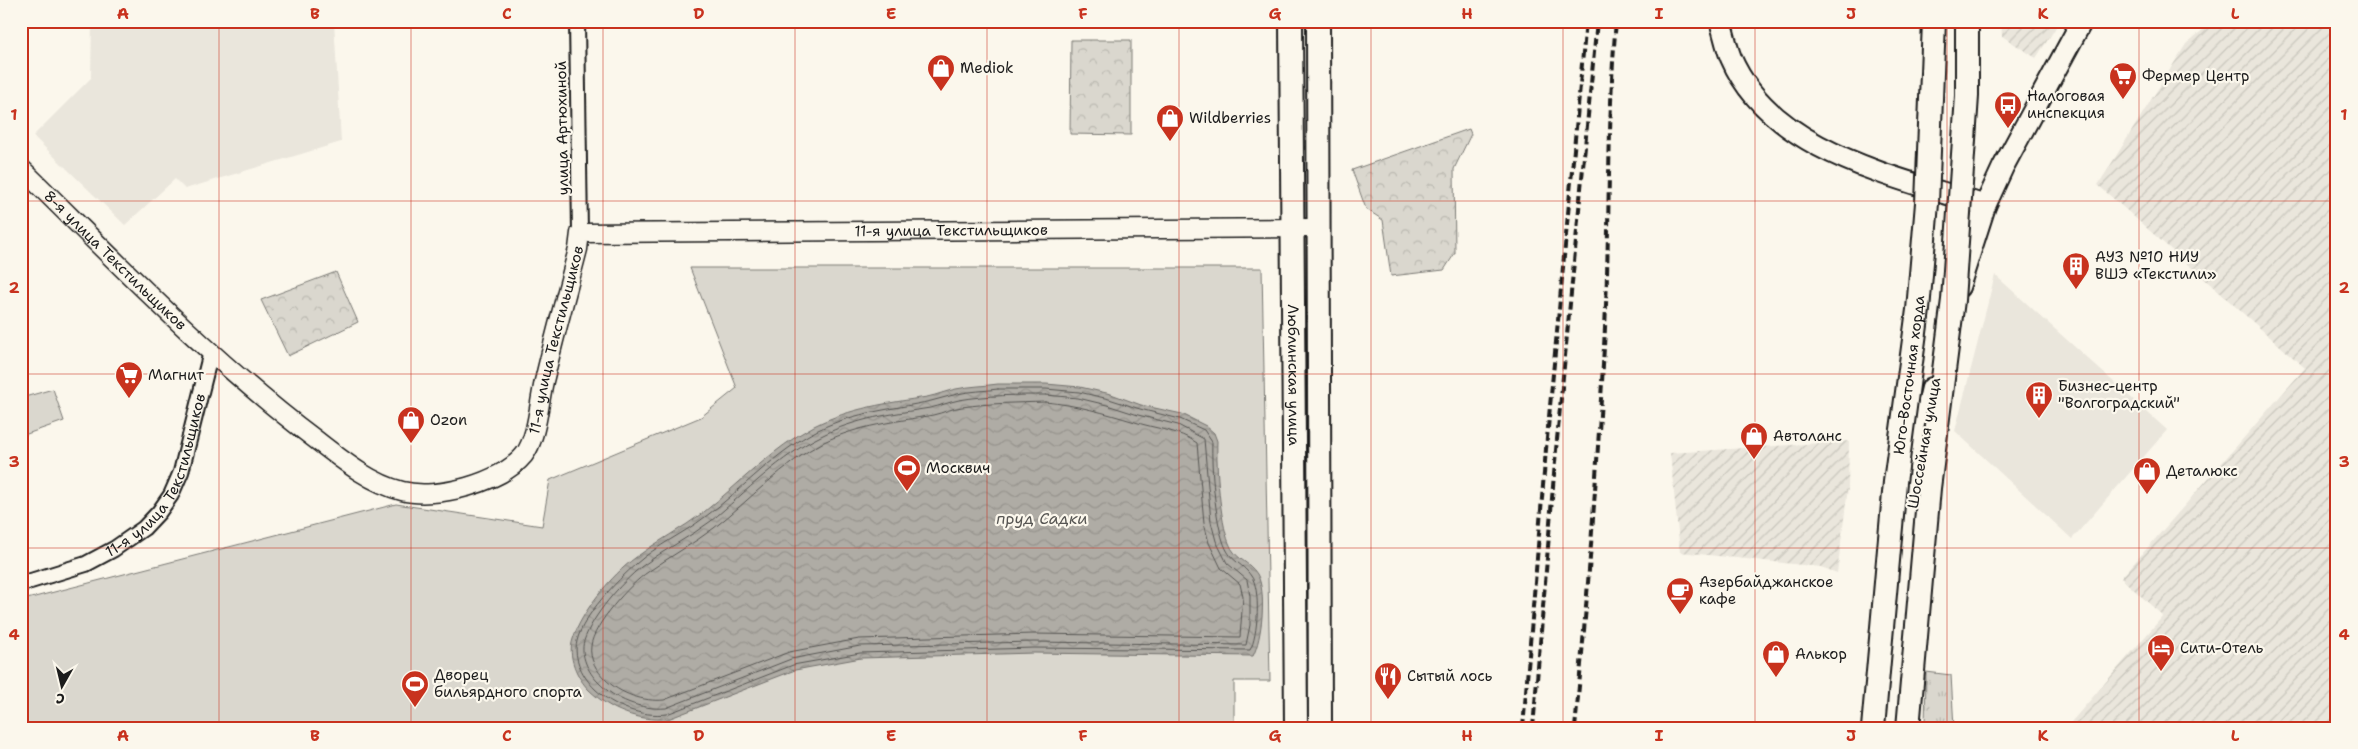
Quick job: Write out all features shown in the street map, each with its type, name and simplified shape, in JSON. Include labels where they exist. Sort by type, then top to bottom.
[{"type":"main road","name":"Люблинская улица","points":[[1290,21],[1296,728]]},
{"type":"main road","name":"Люблинская улица","points":[[1318,21],[1320,728]]},
{"type":"main road","points":[[1720,21],[1731,58],[1749,88],[1776,118],[1812,143],[1859,164],[1985,206]]},
{"type":"main road","name":"Юго-Восточная хорда","points":[[1873,728],[1894,482],[1918,310],[1927,203],[1934,21]]},
{"type":"main road","points":[[1908,728],[1930,488],[1954,290],[1967,96],[1967,21]]},
{"type":"main road","name":"Шоссейная улица","points":[[1890,728],[1917,471],[1929,402],[1950,315],[1985,206],[2003,167],[2082,21]]},
{"type":"street","name":"улица Артюхиной","points":[[577,21],[580,233]]},
{"type":"street","name":"8-я улица Текстильщиков","points":[[21,168],[211,352]]},
{"type":"street","name":"11-я улица Текстильщиков","points":[[21,584],[86,564],[114,550],[144,528],[159,512],[171,495],[181,472],[211,352],[287,418],[350,465],[384,484],[403,491],[437,494],[457,490],[503,472],[525,453],[535,426],[544,380],[578,250],[580,233],[1292,230],[1318,228]]},
{"type":"shaded area","points":[[92,21],[334,21],[341,142],[185,189],[175,179],[125,225],[33,136],[91,78]]},
{"type":"shaded area","points":[[2001,21],[2060,21],[2036,58],[2002,36]]},
{"type":"shaded area","points":[[2213,21],[2331,21],[2337,26],[2337,728],[2066,728],[2163,616],[2121,578],[2305,368],[2098,185],[2186,44]]},
{"type":"shaded area","points":[[1995,275],[2167,430],[2072,539],[1955,431]]},
{"type":"shaded area","points":[[1849,441],[1848,488],[1837,573],[1821,567],[1680,552],[1670,453]]},
{"type":"green space","points":[[1071,40],[1131,40],[1131,135],[1070,134]]},
{"type":"green space","points":[[1469,129],[1471,134],[1454,169],[1455,253],[1444,270],[1391,276],[1383,220],[1366,209],[1352,170]]},
{"type":"green space","name":"Москвич","points":[[690,268],[1262,268],[1270,681],[1234,681],[1234,728],[21,728],[21,644],[27,599],[396,504],[542,526],[550,480],[701,417],[737,388]]},
{"type":"green space","points":[[336,272],[358,322],[288,356],[261,300]]},
{"type":"green space","points":[[53,389],[64,421],[21,436],[21,398]]},
{"type":"green space","points":[[1926,672],[1951,675],[1954,728],[1925,728]]},
{"type":"water","name":"пруд Садки","points":[[998,384],[1046,384],[1080,387],[1111,394],[1141,405],[1182,414],[1206,426],[1214,433],[1217,441],[1219,494],[1229,543],[1238,557],[1257,574],[1262,592],[1261,627],[1253,656],[1034,653],[861,658],[795,670],[668,719],[646,718],[616,709],[606,704],[585,685],[574,666],[571,646],[583,617],[607,584],[626,565],[704,512],[757,466],[785,445],[814,426],[855,410],[927,397],[961,388]]},
{"type":"railway","points":[[1523,728],[1546,449],[1586,21]]},
{"type":"railway","points":[[1533,728],[1556,450],[1597,21]]},
{"type":"railway","points":[[1575,728],[1596,478],[1602,378],[1607,289],[1611,98],[1616,21]]},
{"type":"place","name":"Mediok","points":[[941,92]]},
{"type":"place","name":"Фермер Центр","points":[[2123,100]]},
{"type":"place","name":"Налоговая инспекция","points":[[2008,129]]},
{"type":"place","name":"Wildberries","points":[[1170,142]]},
{"type":"place","name":"АУЗ №10 НИУ ВШЭ «Текстили»","points":[[2076,290]]},
{"type":"place","name":"Магнит","points":[[129,399]]},
{"type":"place","name":"Бизнес-центр \"Волгоградский\"","points":[[2039,419]]},
{"type":"place","name":"Ozon","points":[[411,444]]},
{"type":"place","name":"Автоланс","points":[[1754,460]]},
{"type":"place","name":"Москвич","points":[[907,492]]},
{"type":"place","name":"Деталюкс","points":[[2147,495]]},
{"type":"place","name":"Азербайджанское кафе","points":[[1680,615]]},
{"type":"place","name":"Сити-Отель","points":[[2161,672]]},
{"type":"place","name":"Алькор","points":[[1776,678]]},
{"type":"place","name":"Сытый лось","points":[[1388,700]]},
{"type":"place","name":"Дворец бильярдного спорта","points":[[415,708]]}]
